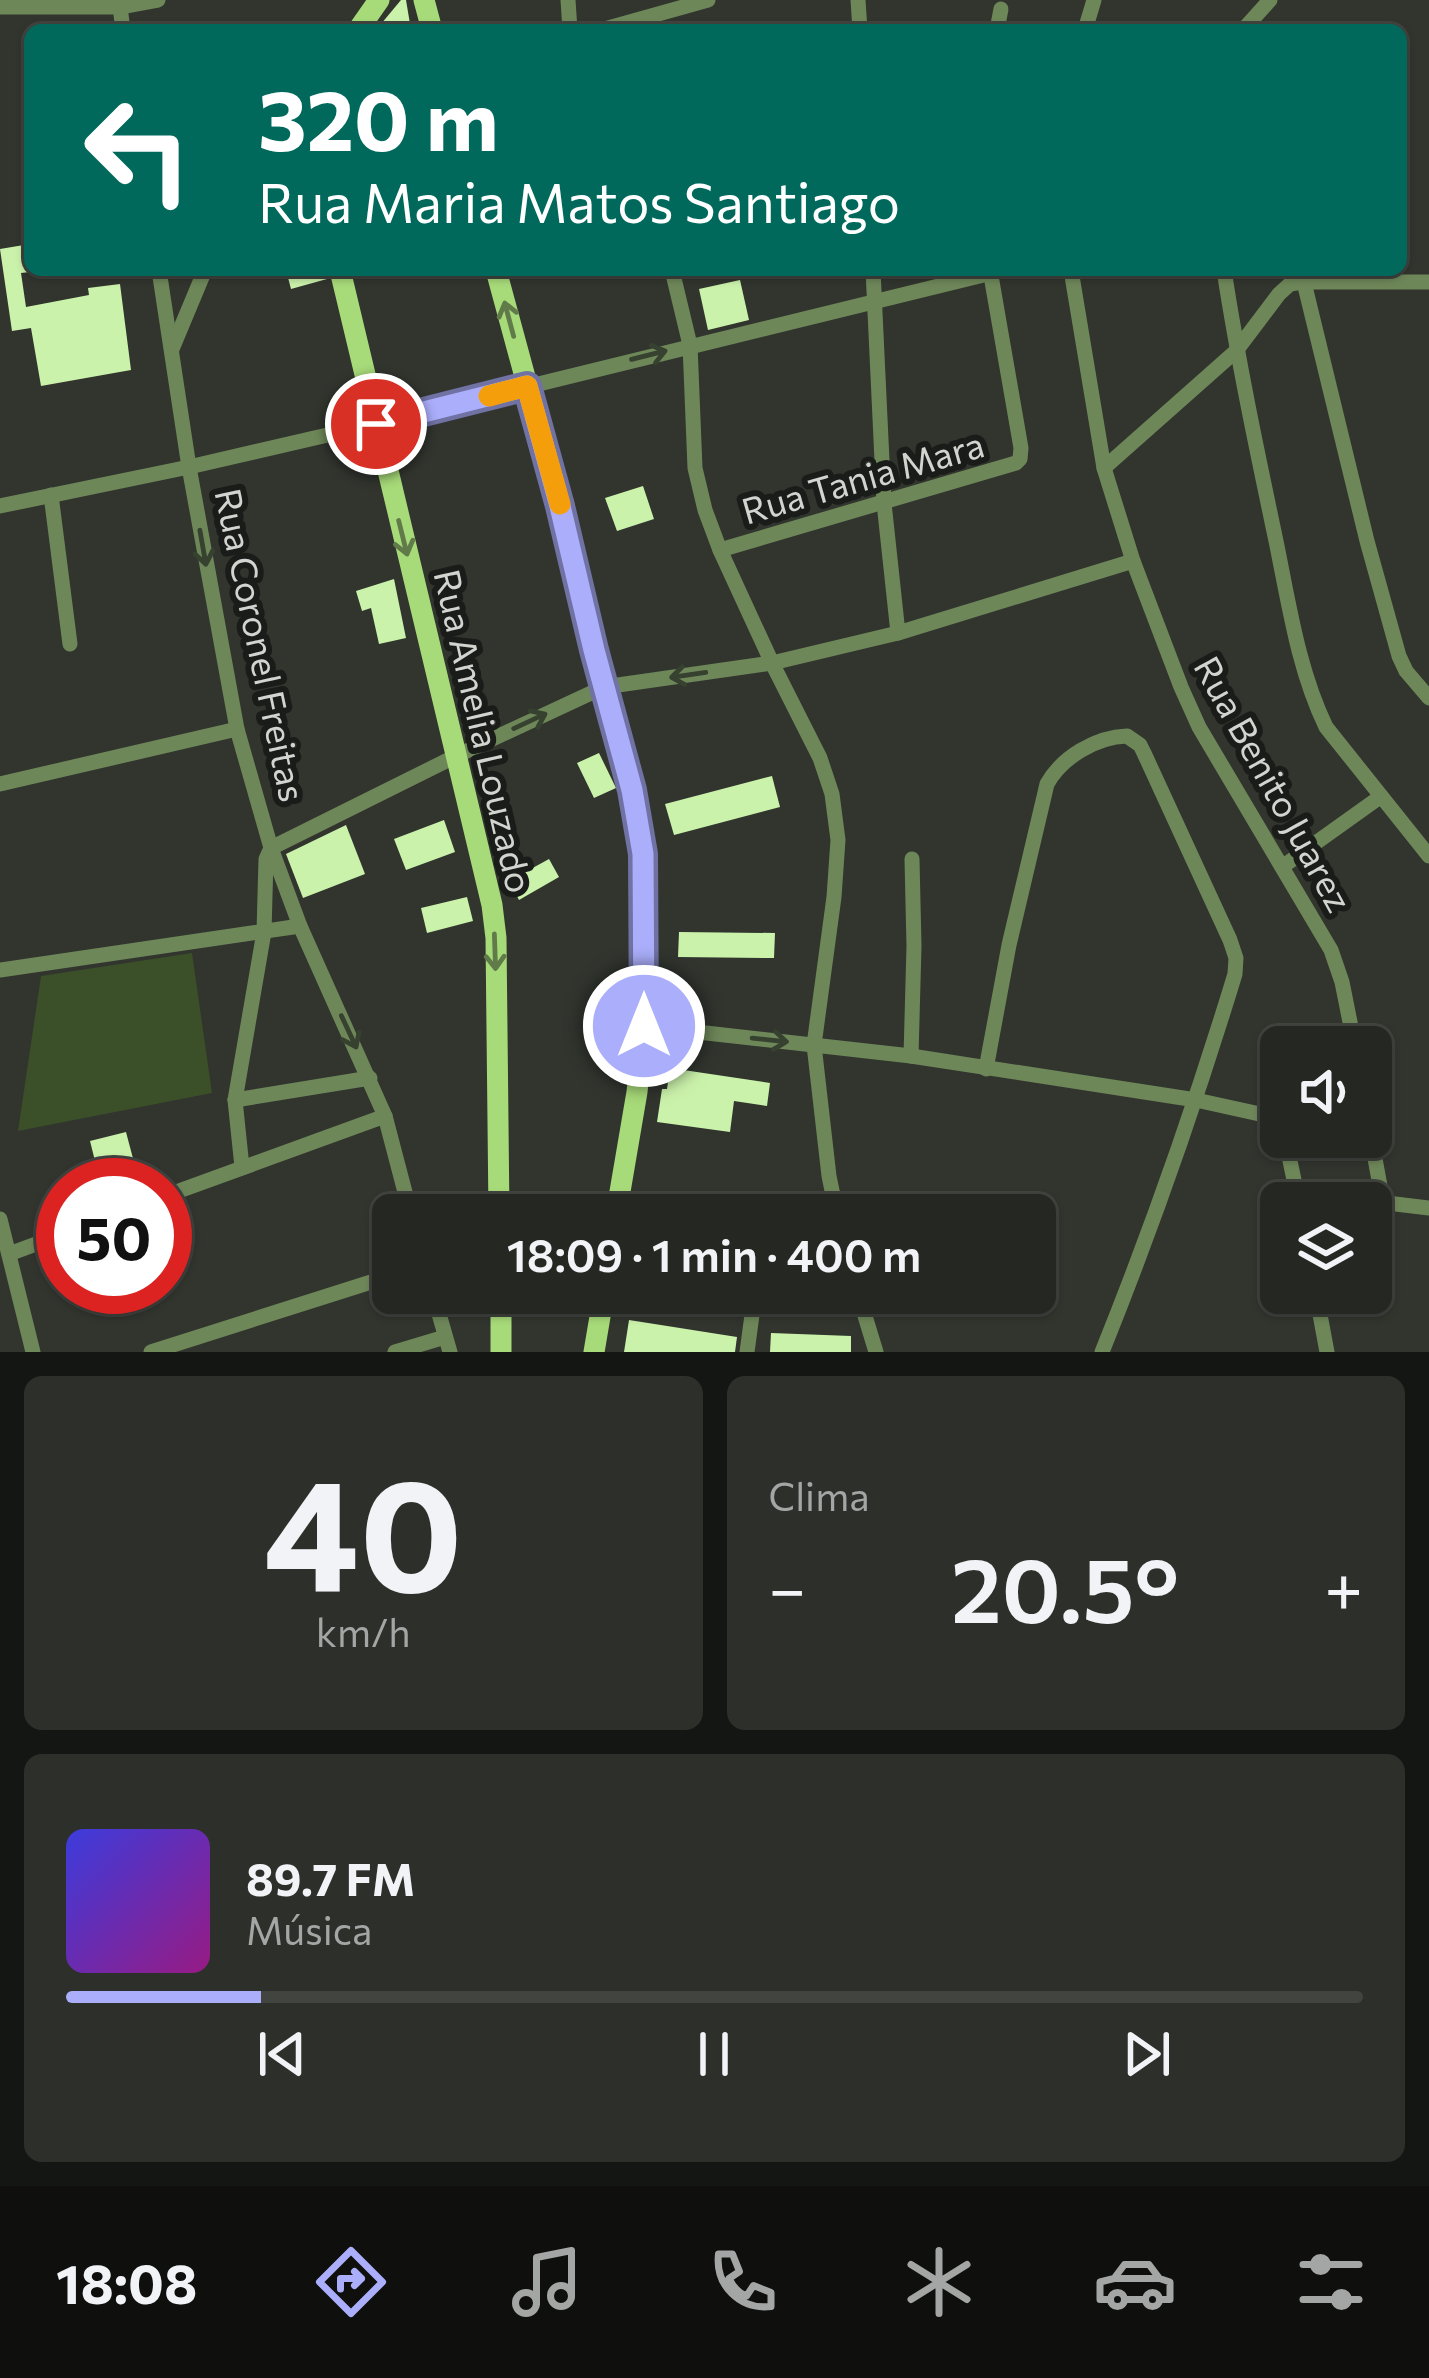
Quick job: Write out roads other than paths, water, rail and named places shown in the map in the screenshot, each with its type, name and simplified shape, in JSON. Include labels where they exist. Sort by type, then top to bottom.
[{"type":"main road","name":"Rua Amelia Louzado","points":[[341,276],[483,862],[496,938],[500,1194]]},
{"type":"main road","points":[[498,276],[632,790],[643,854],[644,1026],[620,1194]]},
{"type":"main road","points":[[501,1314],[501,1352]]},
{"type":"main road","points":[[594,1352],[600,1314]]},
{"type":"street","points":[[0,7],[120,7],[158,0]]},
{"type":"street","points":[[622,24],[708,0]]},
{"type":"street","points":[[1249,24],[1270,0]]},
{"type":"street","points":[[120,7],[122,24]]},
{"type":"street","points":[[998,24],[1001,9]]},
{"type":"street","name":"Rua Coronel Freitas","points":[[160,276],[237,729],[271,848],[300,926],[385,1116],[405,1194]]},
{"type":"street","points":[[172,350],[203,276]]},
{"type":"street","points":[[673,276],[689,345],[695,468],[705,510],[820,758],[832,794],[838,840],[834,897],[814,1045],[833,1194]]},
{"type":"street","points":[[873,276],[884,503],[898,633]]},
{"type":"street","points":[[0,506],[376,424],[973,276]]},
{"type":"street","name":"Rua Tania Mara","points":[[720,550],[1010,466],[1020,459],[995,276]]},
{"type":"street","name":"Rua Benito Juarez","points":[[1072,276],[1104,468],[1132,561],[1190,708],[1337,965],[1350,1026]]},
{"type":"street","points":[[1225,276],[1297,643],[1315,704],[1326,727],[1429,856]]},
{"type":"street","points":[[1104,468],[1236,351],[1279,294],[1302,276],[1429,282]]},
{"type":"street","points":[[1302,276],[1399,656],[1429,698]]},
{"type":"street","points":[[51,495],[70,644]]},
{"type":"street","points":[[242,1167],[235,1100],[264,932],[266,859],[271,848],[604,687],[772,663],[898,633],[1132,561]]},
{"type":"street","points":[[0,784],[237,729]]},
{"type":"street","points":[[986,1069],[1047,784],[1055,768],[1068,758],[1105,739],[1127,736],[1140,745],[1160,785],[1236,958],[1196,1100],[1102,1352]]},
{"type":"street","points":[[1282,867],[1380,797]]},
{"type":"street","points":[[911,1057],[912,859]]},
{"type":"street","points":[[0,970],[300,926]]},
{"type":"street","points":[[644,1026],[911,1057],[1196,1100],[1260,1114]]},
{"type":"street","points":[[235,1100],[370,1078]]},
{"type":"street","points":[[192,1186],[385,1116]]},
{"type":"street","points":[[1392,1203],[1429,1208]]},
{"type":"street","points":[[0,1220],[33,1352]]},
{"type":"street","points":[[9,1254],[36,1244]]},
{"type":"street","points":[[151,1352],[372,1281]]},
{"type":"street","points":[[395,1352],[448,1345],[439,1314]]},
{"type":"street","points":[[747,1352],[752,1314]]},
{"type":"street","points":[[864,1314],[876,1352]]},
{"type":"street","points":[[1320,1314],[1327,1352]]}]
